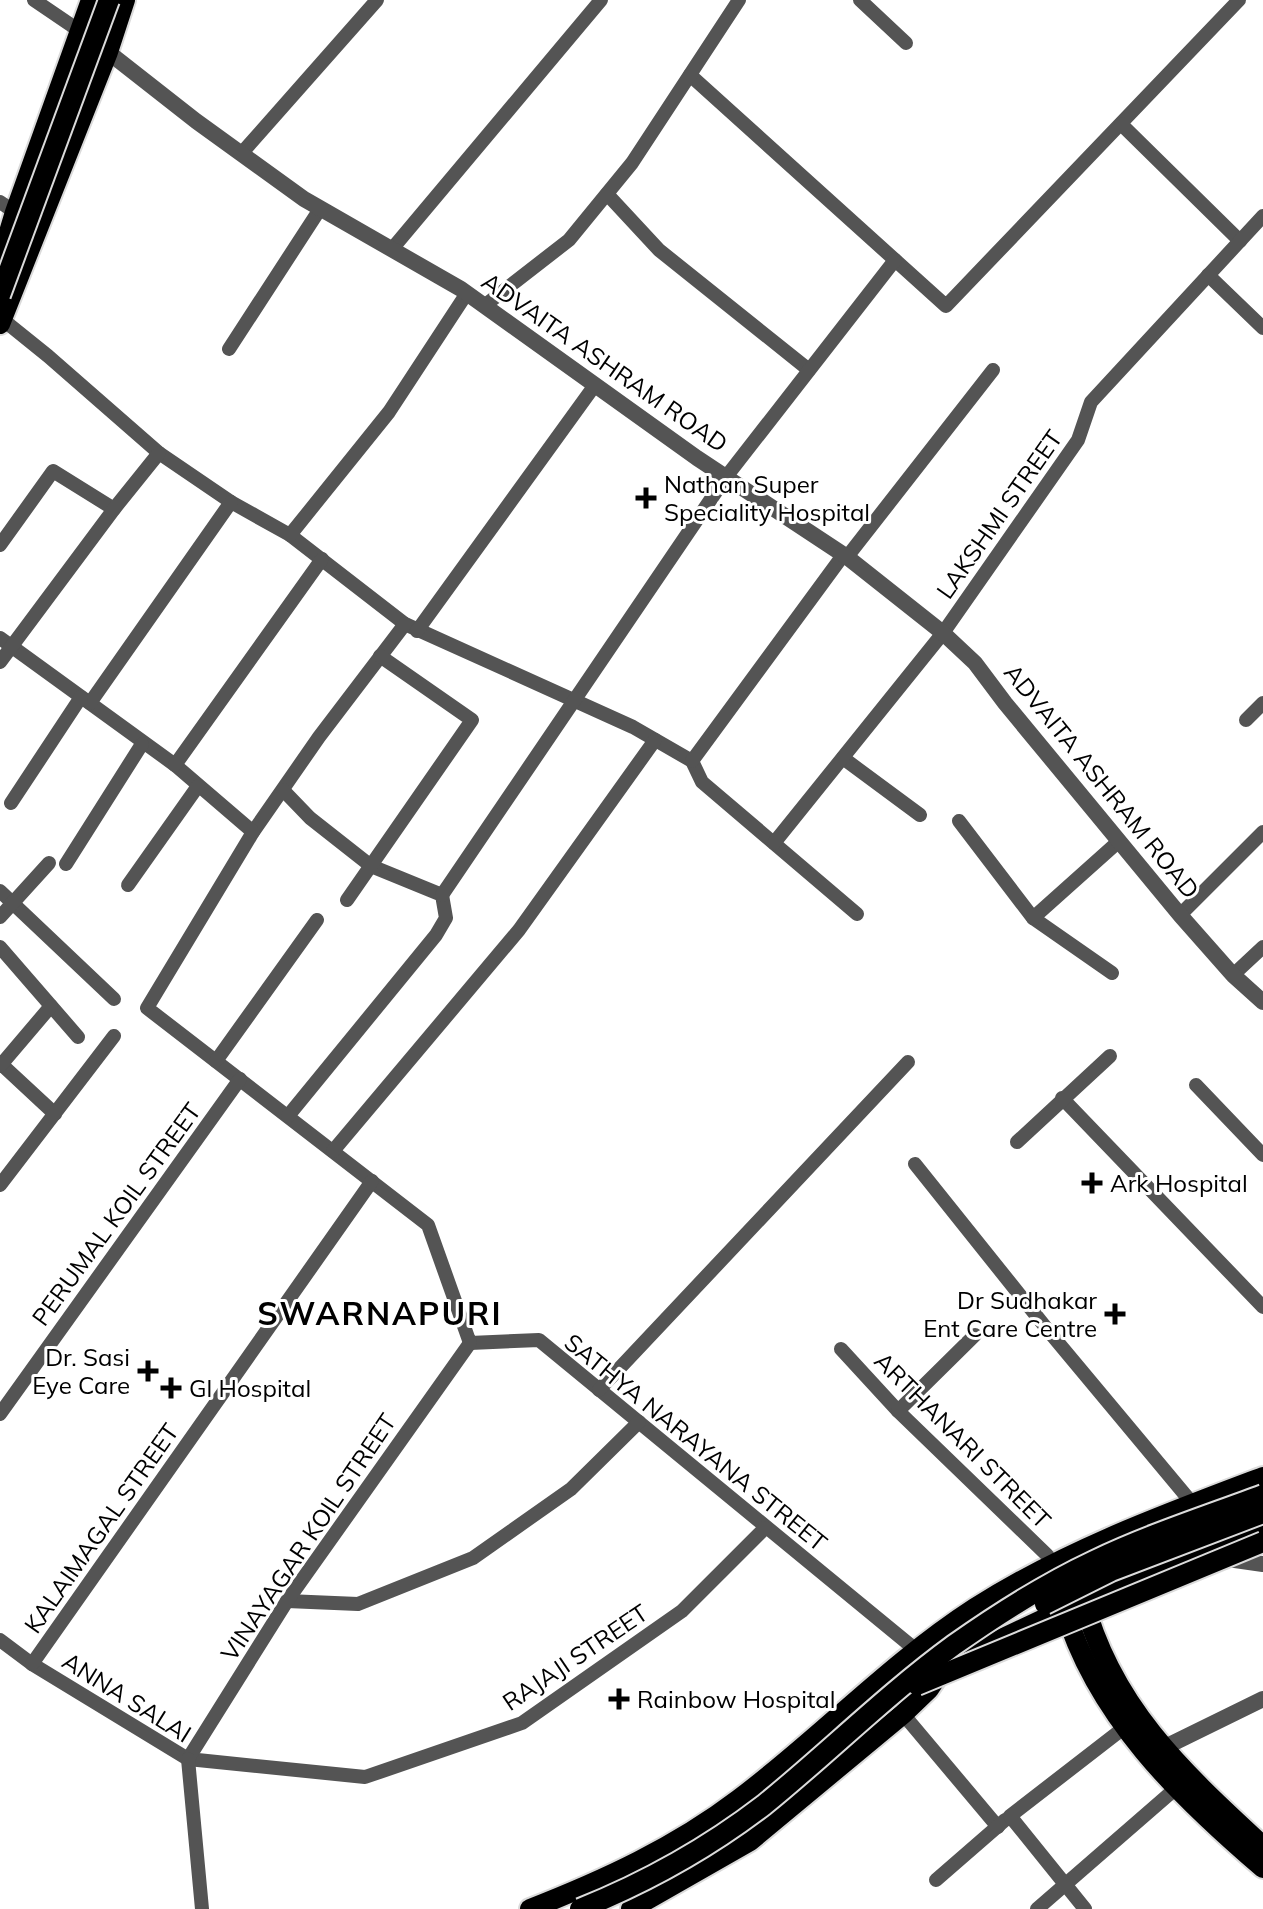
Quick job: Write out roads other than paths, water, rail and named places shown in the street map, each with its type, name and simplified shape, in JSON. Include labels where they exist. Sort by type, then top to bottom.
[{"type":"main road","points":[[0,262],[7,207],[91,0]]},
{"type":"main road","points":[[0,295],[109,0]]},
{"type":"main road","points":[[1,321],[108,52],[125,0]]},
{"type":"main road","points":[[545,1909],[662,1856],[751,1790],[916,1650],[977,1607],[1075,1554],[1192,1503],[1263,1477]]},
{"type":"main road","points":[[580,1909],[639,1883],[736,1825],[921,1670],[981,1626],[1037,1591],[1130,1545],[1263,1495]]},
{"type":"main road","points":[[614,1909],[656,1888],[744,1835],[803,1788],[917,1685],[961,1652],[1111,1571],[1263,1513]]},
{"type":"main road","points":[[636,1908],[750,1841],[903,1714],[929,1689],[941,1671],[961,1658],[1084,1600],[1263,1528]]},
{"type":"main road","points":[[917,1685],[1263,1542]]},
{"type":"main road","points":[[1075,1554],[1084,1600],[1106,1660],[1142,1722],[1154,1752]]},
{"type":"main road","points":[[1052,1565],[1064,1609],[1087,1665],[1125,1727],[1154,1752],[1182,1783],[1263,1846]]},
{"type":"main road","points":[[1182,1783],[1200,1813],[1263,1868]]},
{"type":"main road","points":[[530,1909],[625,1868],[680,1840]]},
{"type":"street","points":[[34,0],[108,52]]},
{"type":"street","points":[[241,154],[377,0]]},
{"type":"street","points":[[392,249],[601,0]]},
{"type":"street","points":[[484,306],[569,240],[632,163],[739,0]]},
{"type":"street","points":[[860,0],[906,43]]},
{"type":"street","points":[[690,75],[946,306],[1239,0]]},
{"type":"street","name":"ADVAITA ASHRAM ROAD","points":[[108,52],[241,154],[320,209],[467,293],[726,477],[846,556],[943,633],[975,663],[1180,915],[1233,975],[1263,1002]]},
{"type":"street","points":[[1121,124],[1240,241]]},
{"type":"street","points":[[607,194],[659,250],[809,370]]},
{"type":"street","points":[[229,349],[320,209]]},
{"type":"street","name":"LAKSHMI STREET","points":[[774,843],[943,633],[1078,440],[1091,402],[1263,216]]},
{"type":"street","points":[[288,1116],[436,935],[446,918],[442,895],[573,700],[726,477],[895,260]]},
{"type":"street","points":[[1208,275],[1263,328]]},
{"type":"street","points":[[290,535],[389,412],[467,293]]},
{"type":"street","points":[[1,321],[48,356],[159,453],[231,502],[290,535],[411,628],[573,700],[692,761],[702,782],[857,914]]},
{"type":"street","points":[[692,761],[846,556],[993,370]]},
{"type":"street","points":[[470,1343],[428,1225],[147,1008],[253,832],[283,790],[380,656],[411,628],[595,385]]},
{"type":"street","points":[[0,662],[5,642],[159,453]]},
{"type":"street","points":[[0,545],[53,471],[114,509]]},
{"type":"street","points":[[11,803],[231,502]]},
{"type":"street","points":[[175,765],[322,559]]},
{"type":"street","points":[[5,642],[175,765],[253,832]]},
{"type":"street","points":[[347,900],[472,720],[380,656]]},
{"type":"street","points":[[1246,720],[1263,703]]},
{"type":"street","points":[[333,1151],[519,930],[655,740]]},
{"type":"street","points":[[66,864],[142,744]]},
{"type":"street","points":[[843,758],[920,815]]},
{"type":"street","points":[[128,885],[198,786]]},
{"type":"street","points":[[283,790],[310,818],[371,866],[442,895]]},
{"type":"street","points":[[959,821],[1033,918],[1112,973]]},
{"type":"street","points":[[1180,915],[1263,832]]},
{"type":"street","points":[[1033,918],[1118,842]]},
{"type":"street","points":[[0,917],[49,863]]},
{"type":"street","points":[[0,891],[114,999]]},
{"type":"street","points":[[216,1061],[317,920]]},
{"type":"street","points":[[0,947],[78,1037]]},
{"type":"street","points":[[1233,975],[1263,947]]},
{"type":"street","points":[[51,1006],[1,1065],[55,1114]]},
{"type":"street","points":[[0,1185],[114,1036]]},
{"type":"street","points":[[1017,1142],[1110,1056]]},
{"type":"street","points":[[599,1390],[908,1062]]},
{"type":"street","name":"PERUMAL KOIL STREET","points":[[0,1414],[240,1079]]},
{"type":"street","points":[[1196,1085],[1263,1155]]},
{"type":"street","points":[[1062,1098],[1263,1307]]},
{"type":"street","points":[[915,1164],[1192,1503]]},
{"type":"street","name":"KALAIMAGAL STREET","points":[[32,1664],[372,1181]]},
{"type":"street","points":[[898,1411],[975,1335]]},
{"type":"street","name":"SATHYA NARAYANA STREET","points":[[470,1343],[539,1340],[916,1650]]},
{"type":"street","name":"VINAYAGAR KOIL STREET","points":[[188,1759],[287,1601],[470,1343]]},
{"type":"street","name":"ARTHANARI STREET","points":[[841,1349],[898,1411],[1047,1555],[1052,1565]]},
{"type":"street","points":[[287,1601],[358,1604],[473,1558],[571,1489],[639,1422]]},
{"type":"street","name":"RAJAJI STREET","points":[[188,1759],[365,1777],[522,1723],[682,1611],[765,1528]]},
{"type":"street","points":[[1197,1555],[1263,1564]]},
{"type":"street","name":"ANNA SALAI","points":[[0,1640],[32,1664],[188,1759],[202,1909]]},
{"type":"street","points":[[1154,1752],[1263,1699]]},
{"type":"street","points":[[903,1714],[1066,1885],[1085,1909]]},
{"type":"street","points":[[936,1880],[1125,1727]]},
{"type":"street","points":[[1037,1909],[1182,1783]]},
{"type":"place","name":"Nathan Super Speciality Hospital","points":[[646,498]]},
{"type":"place","name":"Ark Hospital","points":[[1092,1183]]},
{"type":"place","name":"Dr Sudhakar Ent Care Centre","points":[[1115,1314]]},
{"type":"place","name":"Dr. Sasi Eye Care","points":[[148,1371]]},
{"type":"place","name":"Gl Hospital","points":[[171,1388]]},
{"type":"place","name":"Rainbow Hospital","points":[[619,1699]]},
{"type":"district","name":"SWARNAPURI","points":[[380,1313]]}]
